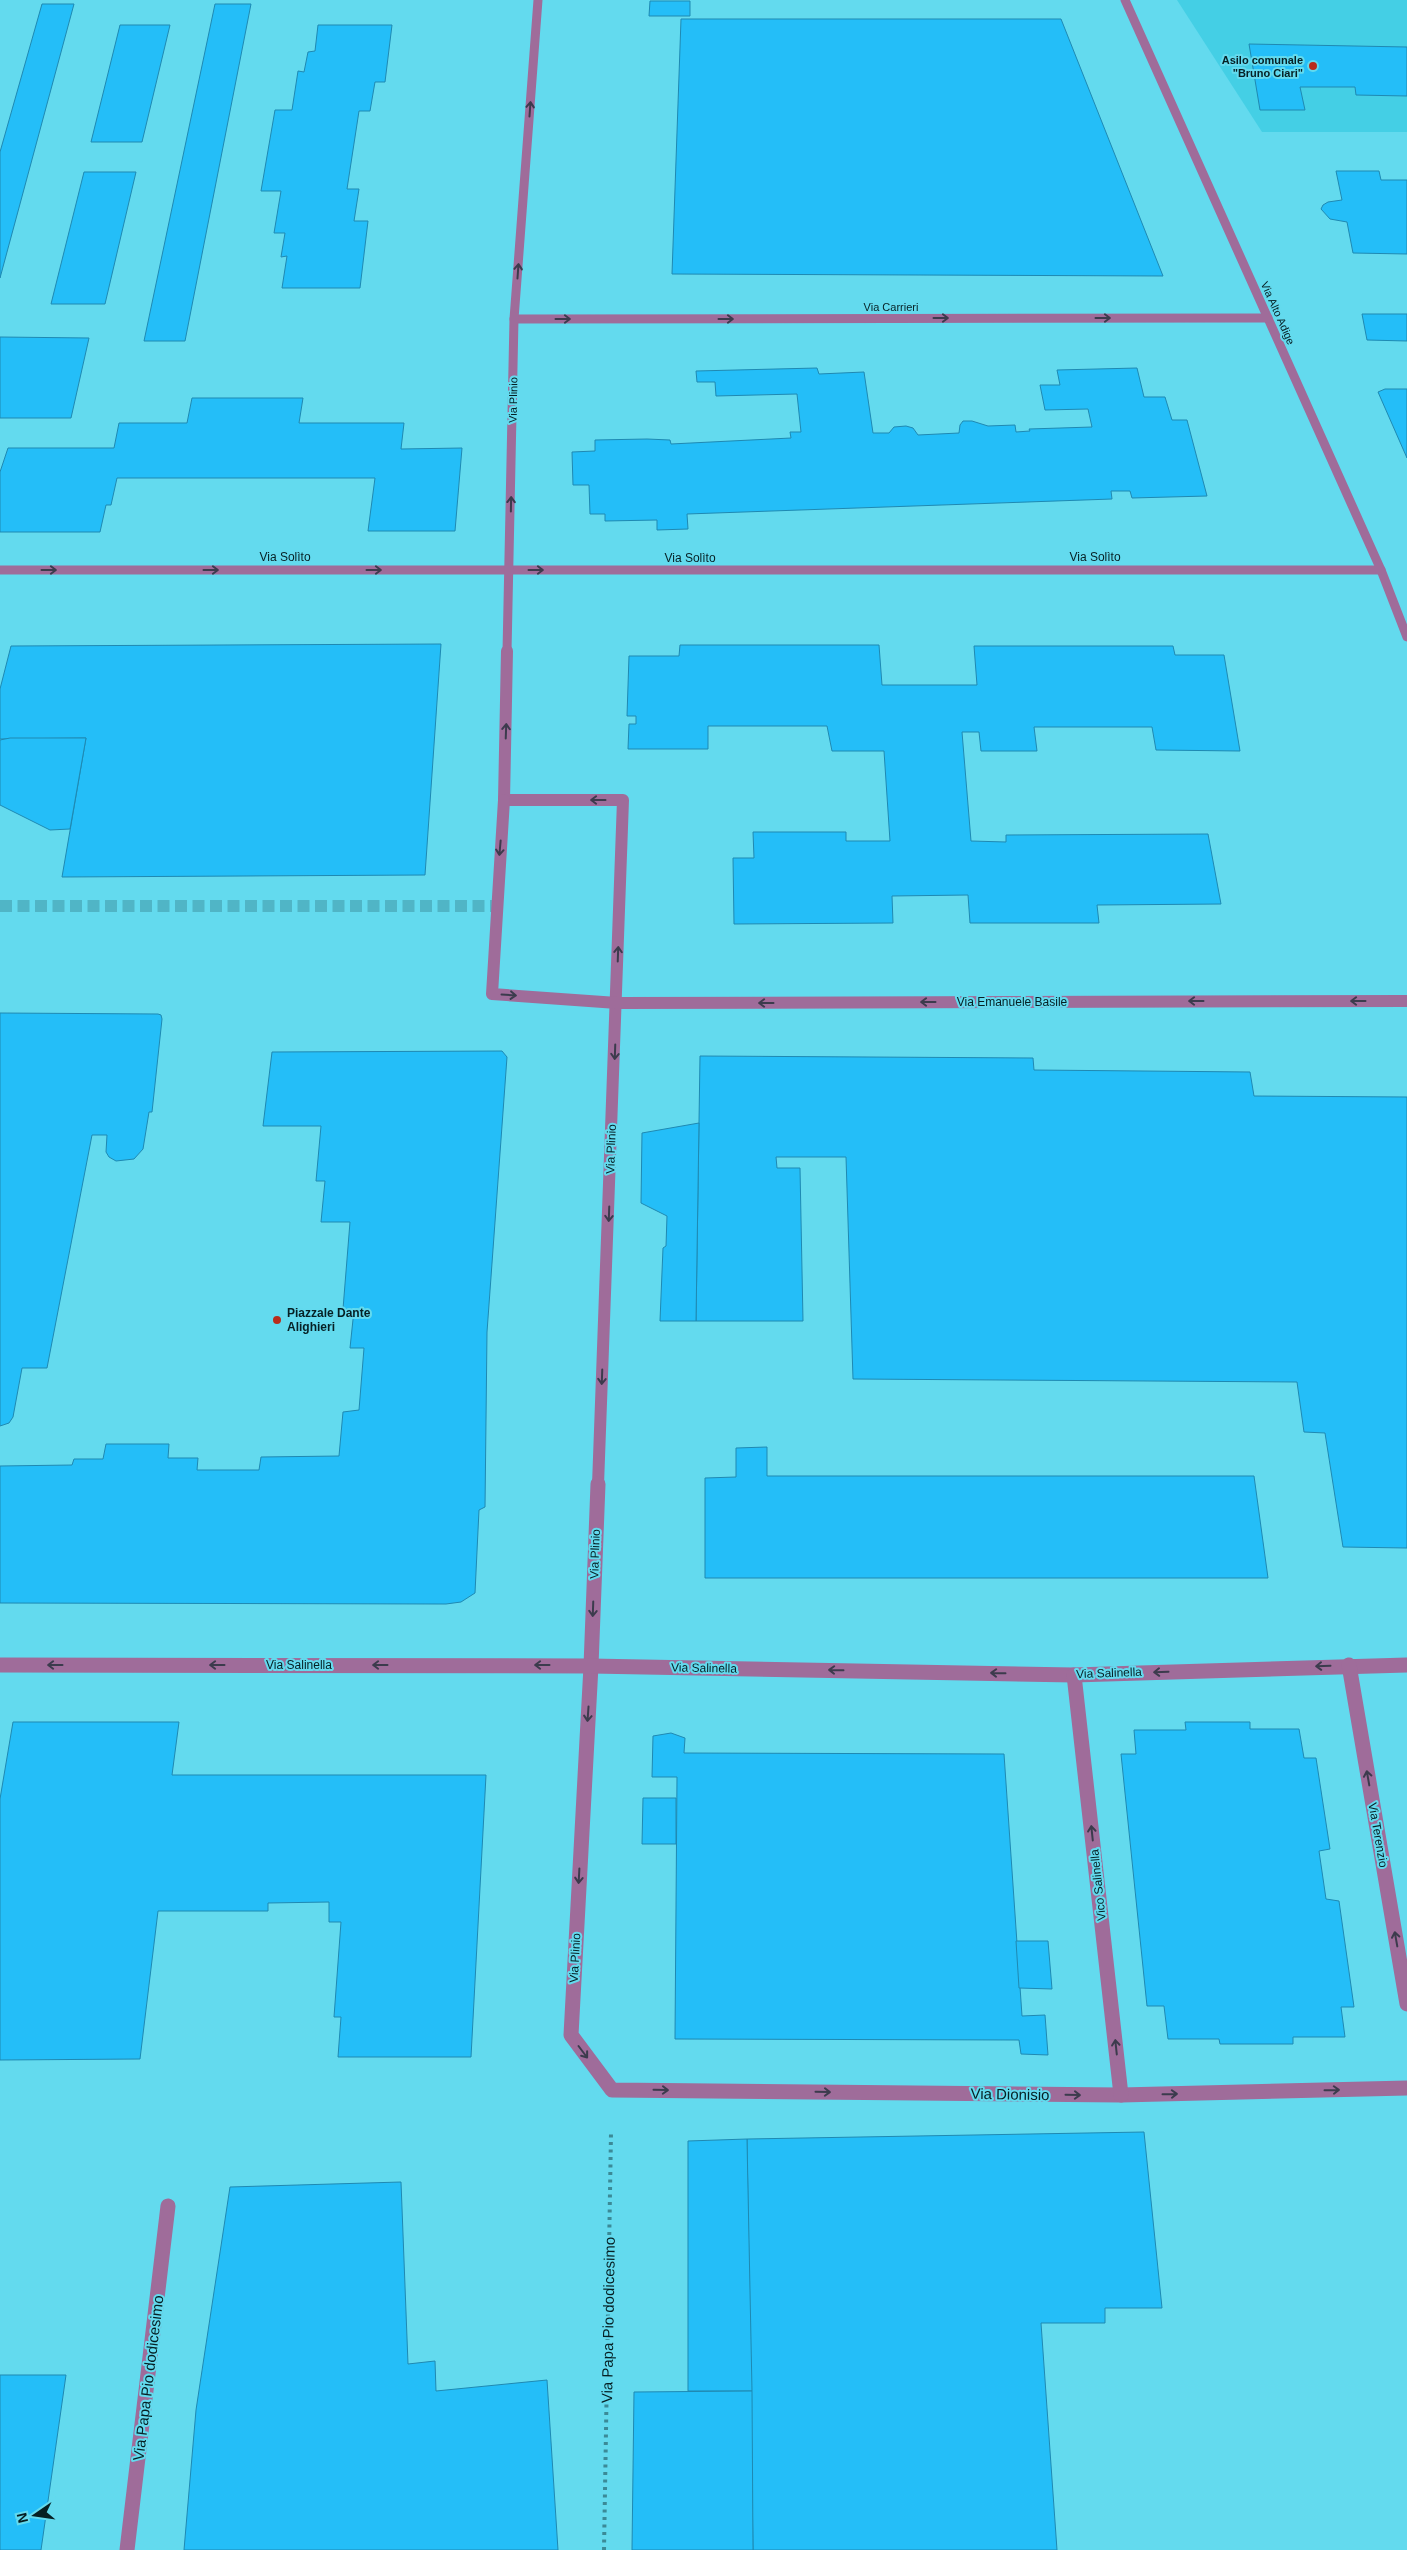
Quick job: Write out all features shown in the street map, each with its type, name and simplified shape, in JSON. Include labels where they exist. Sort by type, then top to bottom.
[{"type":"street","name":"Via Plinio","points":[[538,0],[514,319],[504,800],[492,994],[617,1003]]},
{"type":"street","name":"Via Alto Adige","points":[[1125,0],[1380,570],[1407,637]]},
{"type":"street","name":"Via Carrieri","points":[[514,319],[1268,318]]},
{"type":"street","name":"Via Solìto","points":[[0,570],[1380,570]]},
{"type":"street","name":"Via Plinio","points":[[504,800],[623,800],[617,1003],[591,1666],[571,2035],[612,2090]]},
{"type":"street","name":"Via Emanuele Basile","points":[[617,1003],[1407,1001]]},
{"type":"street","name":"Via Salinella","points":[[0,1665],[591,1666],[1074,1675],[1349,1665],[1407,1665]]},
{"type":"street","name":"Via Terenzio","points":[[1349,1665],[1407,2004]]},
{"type":"street","name":"Vico Salinella","points":[[1074,1675],[1121,2095]]},
{"type":"street","name":"Via Dionisio","points":[[612,2090],[1121,2095],[1407,2088]]},
{"type":"street","name":"Via Papa Pio dodicesimo","points":[[127,2550],[168,2206]]},
{"type":"path","name":"Via Papa Pio dodicesimo","points":[[604,2550],[612,2090]]},
{"type":"shaded area","name":"Asilo comunale \"Bruno Ciari\"","points":[[1177,0],[1407,0],[1407,132],[1262,132]]},
{"type":"building","points":[[650,1],[690,1],[690,16],[649,16]]},
{"type":"building","points":[[42,4],[74,4],[0,278],[0,152]]},
{"type":"building","points":[[215,4],[251,4],[185,341],[144,341]]},
{"type":"building","points":[[681,19],[1061,19],[1163,276],[672,274]]},
{"type":"building","points":[[120,25],[170,25],[142,142],[91,142]]},
{"type":"building","points":[[318,25],[392,25],[385,82],[375,82],[370,111],[359,111],[347,189],[359,189],[354,221],[368,221],[360,288],[282,288],[287,256],[281,257],[285,233],[274,233],[281,191],[261,191],[275,110],[292,110],[298,71],[304,72],[308,52],[315,51]]},
{"type":"building","name":"Asilo comunale \"Bruno Ciari\"","points":[[1249,44],[1407,47],[1407,96],[1356,95],[1355,87],[1300,87],[1305,110],[1260,110]]},
{"type":"building","points":[[1336,171],[1379,171],[1381,180],[1407,180],[1407,254],[1353,253],[1347,222],[1330,219],[1321,209],[1328,202],[1342,200]]},
{"type":"building","points":[[84,172],[136,172],[105,304],[51,304]]},
{"type":"building","points":[[1362,314],[1407,314],[1407,341],[1367,340]]},
{"type":"building","points":[[0,337],[89,338],[71,418],[0,418]]},
{"type":"building","points":[[817,368],[819,374],[864,372],[873,433],[889,433],[894,427],[906,426],[913,428],[918,435],[959,433],[960,425],[963,421],[972,421],[988,426],[1015,425],[1016,432],[1030,431],[1029,429],[1092,427],[1088,409],[1045,410],[1040,385],[1060,385],[1057,370],[1137,368],[1144,397],[1165,397],[1172,420],[1187,420],[1207,496],[1132,498],[1130,491],[1111,491],[1112,499],[687,514],[688,529],[657,530],[657,520],[605,521],[605,514],[590,514],[589,485],[573,485],[572,452],[595,451],[595,440],[670,440],[671,444],[791,438],[790,432],[801,432],[797,394],[716,396],[715,382],[697,382],[696,371]]},
{"type":"building","points":[[1385,389],[1407,389],[1407,458],[1378,392]]},
{"type":"building","points":[[192,398],[303,398],[299,423],[404,423],[401,449],[462,448],[455,531],[368,531],[375,478],[117,478],[111,505],[106,505],[100,532],[0,532],[0,472],[8,448],[114,448],[119,423],[187,423]]},
{"type":"building","points":[[441,644],[425,875],[62,877],[86,738],[0,739],[0,689],[11,646]]},
{"type":"building","points":[[680,645],[879,645],[882,685],[977,685],[974,646],[1173,646],[1175,655],[1224,655],[1240,751],[1156,750],[1152,727],[1034,727],[1037,751],[981,751],[979,732],[962,732],[971,841],[1006,842],[1006,835],[1208,834],[1221,904],[1097,905],[1099,923],[970,923],[968,895],[892,896],[893,923],[734,924],[733,858],[754,858],[753,832],[846,832],[846,841],[890,841],[884,751],[832,751],[827,726],[708,726],[708,749],[628,749],[629,724],[636,724],[636,716],[627,716],[629,656],[679,656]]},
{"type":"building","points":[[10,738],[86,738],[70,829],[50,830],[0,805],[0,740]]},
{"type":"building","points":[[0,1013],[158,1014],[161,1015],[162,1019],[152,1112],[149,1112],[143,1149],[134,1159],[116,1161],[109,1157],[106,1152],[107,1135],[92,1135],[47,1368],[22,1368],[13,1417],[9,1423],[0,1426]]},
{"type":"building","points":[[502,1051],[507,1057],[487,1332],[485,1507],[479,1510],[475,1593],[461,1602],[446,1604],[0,1603],[0,1466],[72,1465],[74,1459],[103,1459],[106,1444],[169,1444],[168,1458],[198,1458],[197,1470],[259,1470],[261,1457],[339,1456],[343,1412],[359,1410],[364,1348],[350,1348],[354,1310],[343,1309],[350,1222],[321,1222],[325,1181],[316,1181],[321,1126],[263,1126],[272,1052]]},
{"type":"building","points":[[700,1056],[1033,1058],[1034,1070],[1250,1072],[1254,1096],[1407,1097],[1407,1548],[1343,1547],[1325,1433],[1304,1432],[1297,1382],[853,1379],[846,1157],[776,1157],[777,1168],[800,1168],[803,1321],[696,1321]]},
{"type":"building","points":[[699,1123],[696,1321],[660,1321],[663,1248],[666,1246],[667,1216],[641,1203],[642,1133]]},
{"type":"building","points":[[767,1447],[767,1476],[1254,1476],[1268,1578],[705,1578],[705,1478],[736,1477],[736,1448]]},
{"type":"building","points":[[13,1722],[179,1722],[172,1775],[486,1775],[471,2057],[338,2057],[341,2017],[334,2017],[341,1922],[329,1922],[329,1902],[268,1903],[268,1911],[158,1911],[140,2059],[0,2060],[0,1799]]},
{"type":"building","points":[[1185,1722],[1250,1722],[1250,1729],[1299,1729],[1304,1758],[1316,1758],[1330,1849],[1319,1851],[1326,1899],[1339,1901],[1354,2007],[1341,2007],[1345,2037],[1293,2037],[1293,2044],[1220,2044],[1219,2039],[1168,2039],[1164,2006],[1147,2006],[1121,1754],[1136,1754],[1134,1730],[1186,1730]]},
{"type":"building","points":[[671,1733],[685,1738],[684,1753],[1004,1754],[1022,2016],[1045,2015],[1048,2055],[1021,2054],[1019,2040],[675,2039],[677,1777],[652,1777],[653,1736]]},
{"type":"building","points":[[643,1798],[676,1798],[676,1844],[642,1844]]},
{"type":"building","points":[[1016,1941],[1048,1941],[1052,1989],[1019,1988]]},
{"type":"building","points":[[1144,2132],[1162,2308],[1105,2308],[1105,2323],[1041,2323],[1057,2550],[753,2550],[747,2139]]},
{"type":"building","points":[[747,2139],[752,2391],[688,2391],[688,2141]]},
{"type":"building","points":[[401,2182],[408,2364],[435,2361],[436,2391],[547,2380],[558,2550],[184,2550],[196,2410],[230,2187]]},
{"type":"building","points":[[0,2375],[66,2375],[41,2550],[0,2550]]},
{"type":"building","points":[[752,2391],[753,2550],[632,2550],[634,2392]]},
{"type":"tunnel","points":[[0,906],[496,906]]},
{"type":"place","name":"Asilo comunale \"Bruno Ciari\"","points":[[1313,66]]},
{"type":"place","name":"Piazzale Dante Alighieri","points":[[277,1320]]}]
